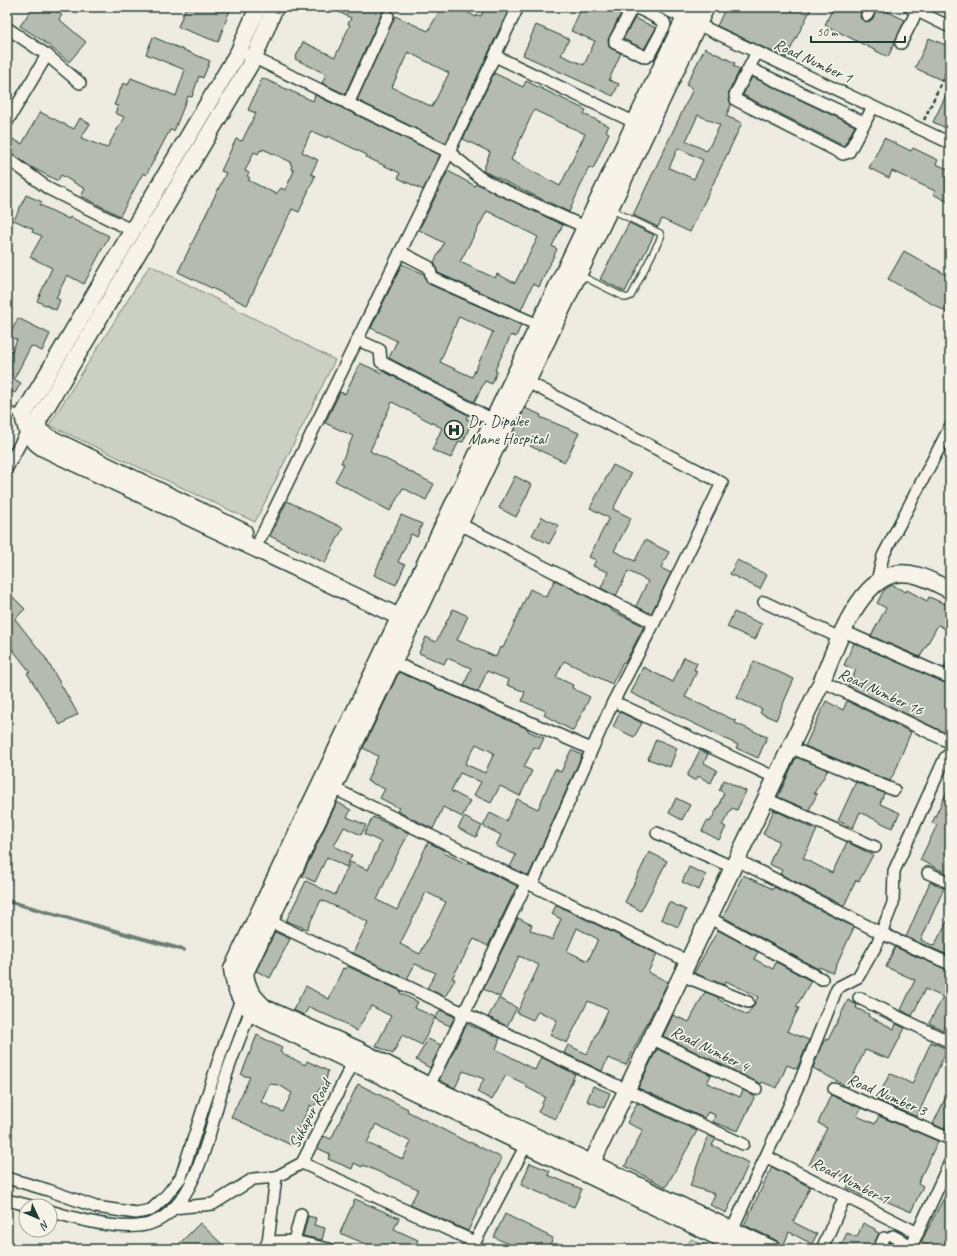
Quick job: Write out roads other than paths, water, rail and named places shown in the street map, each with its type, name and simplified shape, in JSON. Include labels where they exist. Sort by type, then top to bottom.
[{"type":"street","points":[[83,331],[133,231],[239,51],[258,7]]},
{"type":"street","points":[[7,468],[30,421],[83,331],[254,58],[275,7]]},
{"type":"street","points":[[260,539],[358,340],[518,7]]},
{"type":"street","points":[[616,26],[626,7]]},
{"type":"street","name":"Road Number 1","points":[[661,7],[691,16],[757,52],[950,143]]},
{"type":"street","points":[[453,520],[493,420],[521,379],[538,325],[610,209],[642,125],[691,16],[706,7]]},
{"type":"street","points":[[632,8],[652,11],[664,22],[665,25],[649,55],[646,57],[615,43],[615,40],[632,8]]},
{"type":"street","points":[[901,43],[913,9],[950,27]]},
{"type":"street","points":[[348,104],[388,16]]},
{"type":"street","points":[[7,28],[47,56],[80,83]]},
{"type":"street","points":[[239,51],[448,152],[479,177],[499,188],[585,227]]},
{"type":"street","points":[[757,52],[735,95],[736,100],[843,154],[849,152],[873,107]]},
{"type":"street","points":[[7,122],[35,79],[47,56]]},
{"type":"street","points":[[495,56],[642,125]]},
{"type":"street","points":[[749,68],[864,123]]},
{"type":"street","points":[[58,1213],[110,1226],[151,1224],[164,1217],[189,1187],[198,1168],[248,999],[245,973],[263,918],[572,271],[585,227],[642,125]]},
{"type":"street","points":[[7,158],[49,189],[133,231]]},
{"type":"street","points":[[400,252],[429,267],[432,278],[538,325]]},
{"type":"street","points":[[358,340],[380,350],[381,362],[493,420]]},
{"type":"street","points":[[429,1086],[464,1012],[529,884],[612,704],[654,623],[722,483],[521,379]]},
{"type":"street","points":[[30,421],[50,438],[260,539],[407,615]]},
{"type":"street","points":[[30,421],[31,440],[43,448],[407,615]]},
{"type":"street","points":[[589,1168],[774,777],[822,681],[841,634],[862,599],[877,581],[883,556],[950,427]]},
{"type":"street","points":[[453,520],[654,623]]},
{"type":"street","points":[[877,581],[895,574],[912,574],[927,578],[950,590]]},
{"type":"street","points":[[764,602],[950,678]]},
{"type":"street","points":[[386,659],[592,749]]},
{"type":"street","points":[[263,918],[333,788],[386,659]]},
{"type":"street","name":"Road Number 16","points":[[822,681],[882,708],[950,747]]},
{"type":"street","points":[[621,705],[774,777]]},
{"type":"street","points":[[789,747],[894,790]]},
{"type":"street","points":[[732,1230],[767,1156],[838,988],[858,977],[881,933],[893,904],[894,871],[950,747]]},
{"type":"street","points":[[333,788],[529,884],[748,1002]]},
{"type":"street","points":[[764,798],[875,847]]},
{"type":"street","points":[[657,833],[734,863],[950,964]]},
{"type":"street","points":[[928,873],[950,883]]},
{"type":"street","points":[[708,917],[822,979]]},
{"type":"street","points":[[263,918],[743,1144]]},
{"type":"street","points":[[859,998],[950,1042]]},
{"type":"street","points":[[248,999],[526,1145],[589,1168]]},
{"type":"street","points":[[7,1178],[48,1190],[96,1207],[136,1214],[151,1210],[165,1197],[181,1177],[216,1067],[248,999]]},
{"type":"street","name":"Road Number 4","points":[[651,1038],[756,1089]]},
{"type":"street","points":[[356,1056],[429,1086],[589,1168],[690,1217],[743,1249]]},
{"type":"street","name":"Sukapur Road","points":[[276,1177],[302,1164],[356,1056]]},
{"type":"street","name":"Road Number 3","points":[[834,1089],[950,1139]]},
{"type":"street","points":[[302,1164],[475,1242],[526,1145]]},
{"type":"street","name":"Road Number 1","points":[[767,1156],[918,1233]]},
{"type":"street","points":[[879,1249],[889,1237],[911,1247],[950,1162]]},
{"type":"street","points":[[173,1208],[213,1204],[253,1179],[276,1177],[266,1246],[294,1241],[329,1249]]},
{"type":"street","points":[[822,1249],[845,1196]]},
{"type":"street","points":[[7,1200],[18,1203]]},
{"type":"street","points":[[294,1241],[301,1214]]},
{"type":"street","points":[[690,1217],[732,1230],[772,1249]]},
{"type":"lane","points":[[572,271],[626,298],[631,296],[661,237],[660,233],[610,209]]},
{"type":"lane","points":[[7,409],[30,421]]},
{"type":"waterway","points":[[7,901],[184,950]]},
{"type":"tunnel","points":[[883,706],[885,702]]},
{"type":"place","name":"Dr. Dipalee Mane Hospital","points":[[454,430]]}]
